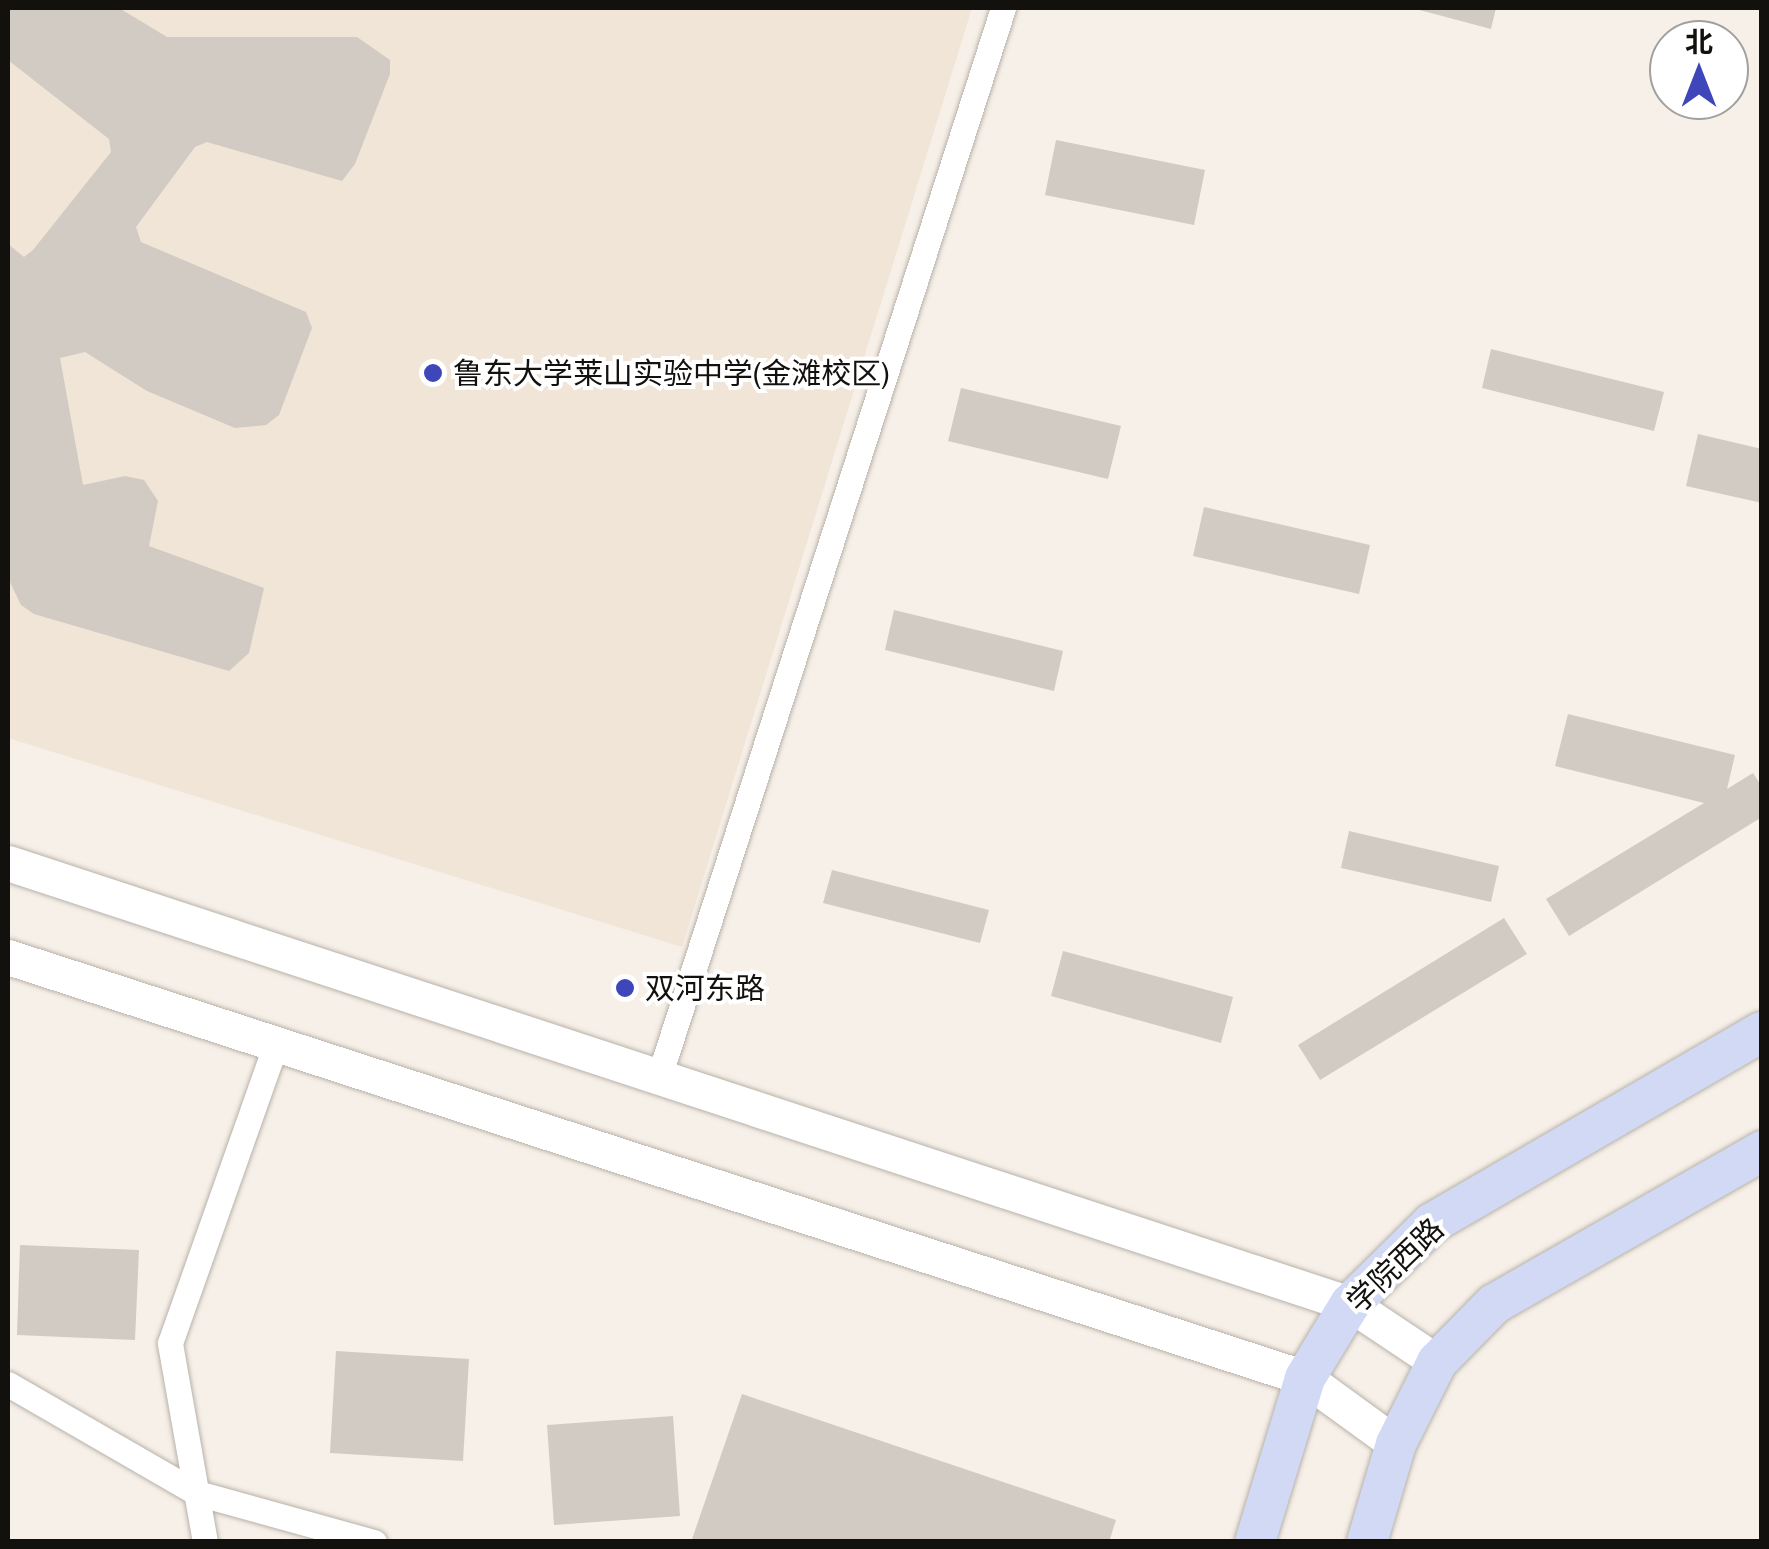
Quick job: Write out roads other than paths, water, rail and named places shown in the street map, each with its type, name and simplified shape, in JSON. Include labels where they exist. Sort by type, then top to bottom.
[{"type":"main road","name":"学院西路","points":[[1255,1542],[1306,1378],[1350,1304],[1432,1223],[1762,1032]]},
{"type":"main road","points":[[1367,1542],[1396,1444],[1438,1362],[1494,1304],[1762,1151]]},
{"type":"street","points":[[659,1077],[1002,8]]},
{"type":"street","points":[[8,863],[1350,1304],[1438,1362]]},
{"type":"street","points":[[8,957],[1306,1378],[1396,1444]]},
{"type":"street","points":[[205,1542],[170,1343],[276,1044]]},
{"type":"street","points":[[8,1384],[197,1493],[374,1542]]},
{"type":"place","name":"鲁东大学莱山实验中学(金滩校区)","points":[[433,373]]},
{"type":"place","name":"双河东路","points":[[625,988]]}]
